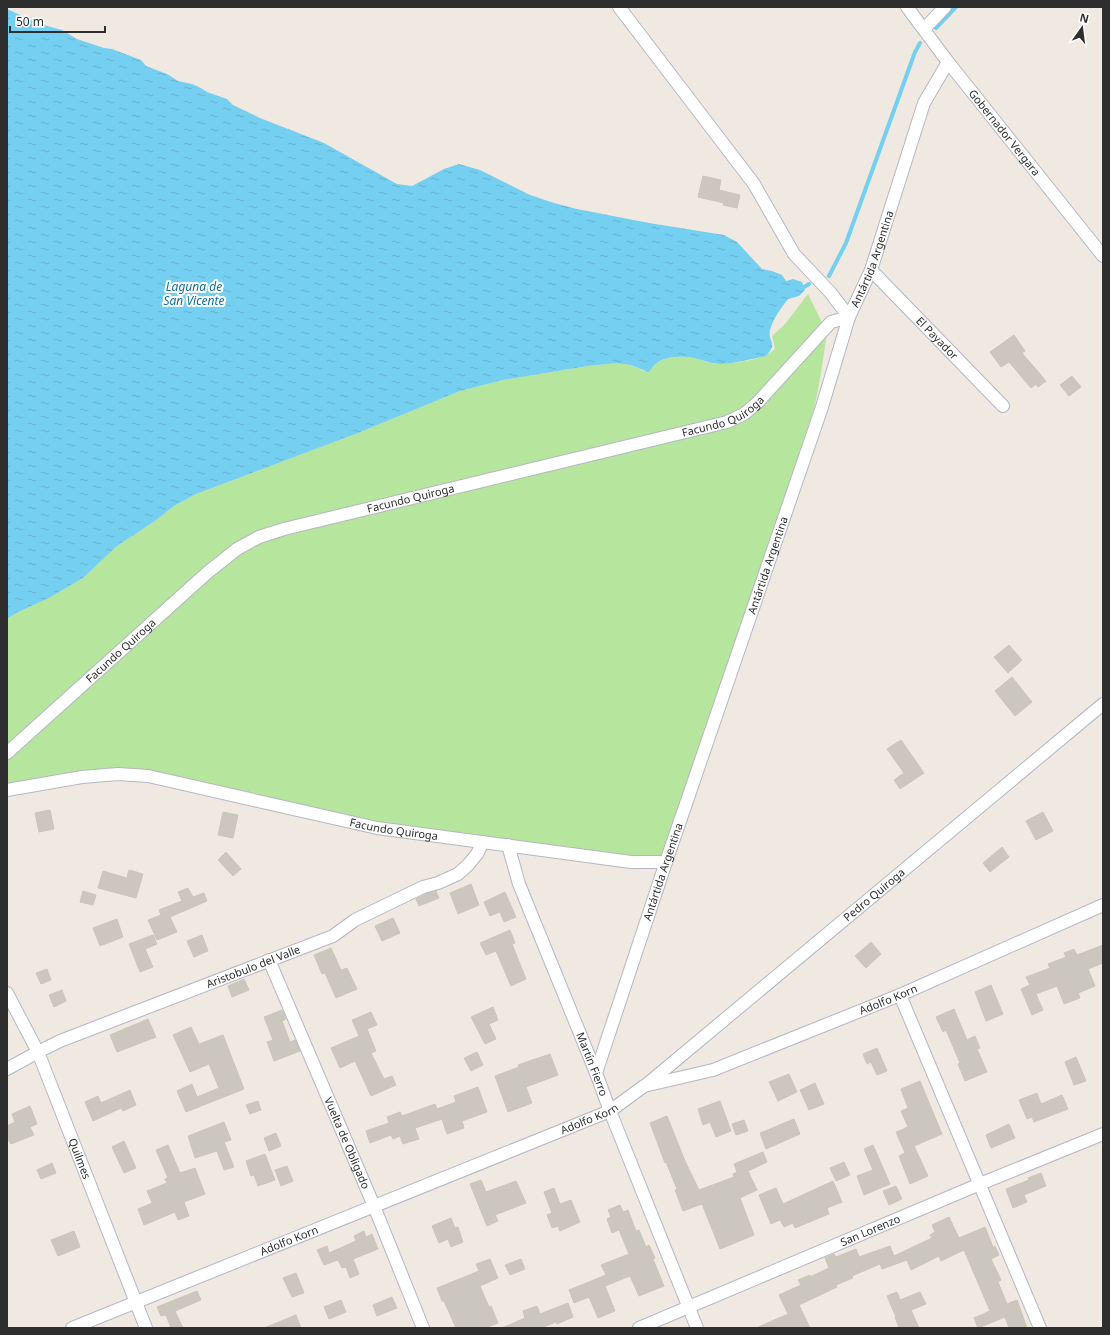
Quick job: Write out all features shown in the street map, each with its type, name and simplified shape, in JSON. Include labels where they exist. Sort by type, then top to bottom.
[{"type":"street","points":[[619,7],[754,184],[794,254],[830,292],[849,317]]},
{"type":"street","name":"Gobernador Vergara","points":[[907,7],[948,62],[1103,256]]},
{"type":"street","points":[[924,29],[946,7]]},
{"type":"street","name":"Antártida Argentina","points":[[596,1073],[666,862],[822,407],[849,317],[871,270],[924,104],[948,62]]},
{"type":"street","name":"El Payador","points":[[871,270],[1002,406]]},
{"type":"street","name":"Facundo Quiroga","points":[[7,753],[208,572],[237,549],[259,537],[284,529],[727,422],[744,414],[757,403],[831,322],[849,317]]},
{"type":"street","name":"Pedro Quiroga","points":[[644,1086],[1103,704]]},
{"type":"street","name":"Facundo Quiroga","points":[[7,790],[82,777],[118,774],[148,776],[377,828],[631,862],[666,862]]},
{"type":"street","name":"Aristobulo del Valle","points":[[7,1069],[60,1041],[333,936],[355,920],[423,887],[438,883],[458,874],[477,854],[483,842]]},
{"type":"street","name":"Martín Fierro","points":[[508,845],[519,884],[596,1073],[696,1328]]},
{"type":"street","name":"Adolfo Korn","points":[[72,1328],[610,1111],[644,1086],[713,1070],[900,995],[1103,905]]},
{"type":"street","name":"Vuelta de Obligado","points":[[269,960],[374,1206],[423,1328]]},
{"type":"street","name":"Quilmes","points":[[7,993],[38,1052],[146,1328]]},
{"type":"street","points":[[900,995],[1040,1328]]},
{"type":"street","name":"San Lorenzo","points":[[639,1328],[980,1184],[1103,1134]]},
{"type":"green space","points":[[808,294],[827,333],[815,405],[666,862],[447,838],[148,776],[7,790],[7,619],[16,613],[49,598],[83,578],[117,546],[155,521],[174,506],[196,494],[358,433],[460,391],[503,380],[588,366],[617,363],[631,365],[644,371],[650,371],[658,362],[676,357],[695,358],[716,364],[739,362],[762,357],[775,349],[772,336],[785,324]]},
{"type":"water","name":"Laguna de San Vicente","points":[[7,9],[40,24],[62,30],[77,39],[104,48],[112,49],[141,60],[146,66],[167,74],[178,81],[192,84],[207,92],[227,99],[233,105],[260,118],[324,143],[397,184],[412,186],[444,169],[459,164],[480,170],[530,195],[554,203],[649,223],[724,235],[737,242],[762,269],[782,275],[786,281],[793,279],[802,282],[805,290],[799,296],[788,299],[773,322],[770,330],[772,348],[766,356],[721,364],[710,363],[694,358],[675,357],[658,362],[648,372],[631,365],[617,363],[588,366],[503,380],[460,391],[358,433],[196,494],[174,506],[155,521],[117,546],[83,578],[49,598],[16,613],[7,619]]},
{"type":"building","points":[[703,176],[721,180],[719,190],[740,195],[737,208],[723,205],[724,203],[698,197]]},
{"type":"building","points":[[1014,335],[1025,351],[1022,353],[1046,381],[1038,387],[1036,384],[1031,388],[1009,362],[1001,367],[990,352]]},
{"type":"building","points":[[1072,376],[1081,387],[1069,396],[1060,385]]},
{"type":"building","points":[[1009,645],[1022,660],[1008,673],[994,657]]},
{"type":"building","points":[[1012,677],[1032,702],[1015,716],[995,691]]},
{"type":"building","points":[[901,740],[924,773],[900,789],[894,780],[904,773],[887,749]]},
{"type":"building","points":[[50,810],[54,829],[39,832],[35,813]]},
{"type":"building","points":[[223,812],[238,815],[233,838],[218,835]]},
{"type":"building","points":[[1043,812],[1053,831],[1036,840],[1026,821]]},
{"type":"building","points":[[1002,847],[1009,857],[990,872],[983,863]]},
{"type":"building","points":[[226,852],[241,869],[233,876],[218,860]]},
{"type":"building","points":[[129,870],[143,874],[136,898],[98,888],[103,871],[127,878]]},
{"type":"building","points":[[471,884],[479,905],[458,914],[450,893]]},
{"type":"building","points":[[188,888],[193,897],[204,893],[207,901],[170,917],[177,932],[157,940],[148,920],[161,915],[159,910],[182,901],[178,892]]},
{"type":"building","points":[[83,891],[96,895],[93,905],[80,902]]},
{"type":"building","points":[[436,891],[439,898],[419,906],[416,899]]},
{"type":"building","points":[[505,892],[516,917],[504,922],[500,912],[490,916],[484,902]]},
{"type":"building","points":[[393,918],[400,933],[382,941],[375,926]]},
{"type":"building","points":[[117,919],[123,937],[100,946],[93,928]]},
{"type":"building","points":[[510,930],[515,943],[512,944],[526,979],[511,986],[496,951],[486,955],[480,943]]},
{"type":"building","points":[[153,935],[157,944],[145,949],[153,967],[140,972],[129,944]]},
{"type":"building","points":[[202,935],[208,951],[194,957],[187,941]]},
{"type":"building","points":[[871,942],[881,954],[866,968],[855,956]]},
{"type":"building","points":[[1103,945],[1103,963],[1088,969],[1095,986],[1078,993],[1080,998],[1064,1004],[1057,986],[1036,994],[1043,1010],[1032,1015],[1021,989],[1030,985],[1026,977],[1050,968],[1048,964],[1066,957],[1064,953],[1074,949],[1077,955]]},
{"type":"building","points":[[331,948],[341,970],[347,968],[357,989],[336,998],[325,973],[322,974],[314,955]]},
{"type":"building","points":[[47,969],[51,980],[41,984],[36,973]]},
{"type":"building","points":[[244,979],[249,990],[232,997],[228,986]]},
{"type":"building","points":[[991,985],[1003,1014],[986,1021],[975,992]]},
{"type":"building","points":[[62,990],[66,1001],[54,1007],[49,995]]},
{"type":"building","points":[[493,1007],[498,1020],[489,1024],[496,1039],[485,1044],[471,1017]]},
{"type":"building","points":[[954,1009],[967,1040],[975,1036],[980,1048],[977,1049],[987,1072],[965,1081],[958,1064],[960,1063],[946,1030],[943,1032],[936,1017]]},
{"type":"building","points":[[282,1010],[286,1019],[282,1021],[290,1042],[295,1040],[300,1051],[274,1061],[267,1042],[273,1040],[264,1017]]},
{"type":"building","points":[[371,1012],[377,1025],[367,1029],[376,1051],[371,1053],[384,1079],[392,1076],[396,1085],[371,1096],[355,1061],[340,1068],[331,1048],[359,1036],[352,1020]]},
{"type":"building","points":[[148,1019],[156,1037],[117,1052],[110,1035]]},
{"type":"building","points":[[191,1027],[199,1044],[223,1035],[244,1089],[186,1112],[177,1091],[192,1084],[197,1097],[219,1088],[209,1064],[190,1072],[173,1035]]},
{"type":"building","points":[[877,1048],[887,1071],[877,1075],[871,1062],[867,1064],[863,1054]]},
{"type":"building","points":[[477,1052],[483,1065],[471,1071],[464,1058]]},
{"type":"building","points":[[550,1054],[558,1075],[526,1087],[532,1103],[508,1112],[495,1076],[519,1067],[518,1065]]},
{"type":"building","points":[[1076,1057],[1086,1081],[1074,1085],[1065,1062]]},
{"type":"building","points":[[789,1074],[797,1092],[778,1101],[769,1082]]},
{"type":"building","points":[[920,1081],[942,1134],[914,1146],[928,1176],[910,1184],[899,1156],[905,1153],[896,1132],[908,1127],[901,1111],[908,1108],[901,1089]]},
{"type":"building","points":[[815,1083],[824,1104],[809,1110],[800,1090]]},
{"type":"building","points":[[478,1087],[487,1112],[462,1121],[464,1128],[447,1134],[442,1119],[415,1128],[419,1139],[403,1144],[400,1136],[393,1139],[391,1135],[370,1143],[366,1131],[389,1123],[387,1117],[400,1112],[402,1116],[435,1104],[437,1109],[456,1102],[454,1096]]},
{"type":"building","points":[[130,1090],[136,1105],[123,1111],[121,1108],[93,1121],[85,1102],[98,1096],[101,1103]]},
{"type":"building","points":[[1037,1093],[1041,1104],[1062,1095],[1068,1109],[1034,1122],[1032,1117],[1027,1119],[1019,1100]]},
{"type":"building","points":[[258,1101],[261,1110],[250,1114],[246,1105]]},
{"type":"building","points":[[720,1101],[731,1131],[716,1137],[710,1122],[703,1125],[698,1109]]},
{"type":"building","points":[[30,1106],[37,1124],[30,1127],[34,1135],[11,1144],[7,1138],[7,1126],[15,1122],[12,1114]]},
{"type":"building","points":[[667,1116],[685,1161],[699,1190],[734,1177],[733,1174],[737,1172],[734,1164],[763,1152],[767,1162],[748,1171],[757,1190],[740,1198],[754,1235],[720,1249],[702,1204],[683,1211],[675,1190],[677,1189],[666,1162],[665,1163],[650,1123]]},
{"type":"building","points":[[794,1119],[800,1134],[766,1149],[760,1133]]},
{"type":"building","points":[[744,1120],[748,1131],[736,1135],[732,1124]]},
{"type":"building","points":[[224,1122],[231,1140],[224,1142],[234,1167],[224,1170],[217,1151],[195,1158],[188,1136]]},
{"type":"building","points":[[1009,1124],[1015,1138],[991,1148],[986,1135]]},
{"type":"building","points":[[276,1133],[281,1146],[269,1151],[264,1138]]},
{"type":"building","points":[[124,1141],[136,1168],[124,1173],[112,1147]]},
{"type":"building","points":[[168,1145],[180,1173],[195,1168],[205,1194],[184,1202],[189,1216],[178,1220],[175,1212],[144,1225],[138,1209],[152,1203],[147,1191],[167,1183],[165,1179],[168,1178],[156,1150]]},
{"type":"building","points":[[873,1145],[890,1184],[864,1195],[857,1176],[873,1170],[864,1149]]},
{"type":"building","points":[[265,1154],[275,1180],[258,1186],[254,1175],[251,1176],[246,1161]]},
{"type":"building","points":[[844,1162],[850,1175],[836,1181],[830,1168]]},
{"type":"building","points":[[52,1163],[56,1173],[41,1179],[37,1170]]},
{"type":"building","points":[[287,1166],[293,1181],[281,1186],[275,1170]]},
{"type":"building","points":[[1041,1173],[1046,1186],[1024,1195],[1027,1202],[1013,1208],[1006,1189],[1029,1180],[1028,1178]]},
{"type":"building","points":[[481,1180],[486,1192],[516,1181],[526,1203],[495,1215],[498,1221],[487,1226],[470,1184]]},
{"type":"building","points":[[833,1181],[842,1202],[827,1208],[829,1214],[795,1228],[793,1223],[784,1227],[780,1220],[771,1224],[759,1195],[776,1188],[783,1204]]},
{"type":"building","points":[[896,1186],[902,1199],[889,1205],[883,1191]]},
{"type":"building","points":[[554,1188],[560,1204],[571,1200],[580,1222],[560,1231],[558,1226],[552,1228],[547,1215],[552,1213],[544,1192]]},
{"type":"building","points":[[620,1205],[623,1212],[628,1210],[636,1231],[639,1230],[646,1247],[649,1245],[664,1286],[639,1296],[630,1276],[605,1286],[615,1311],[598,1318],[589,1297],[574,1303],[569,1290],[606,1275],[601,1265],[629,1254],[619,1230],[612,1233],[607,1219],[611,1217],[608,1210]]},
{"type":"building","points":[[949,1217],[959,1238],[985,1227],[993,1247],[995,1246],[999,1255],[991,1259],[1001,1280],[998,1282],[1007,1304],[1017,1300],[1027,1328],[1009,1328],[1005,1317],[978,1328],[974,1318],[990,1311],[964,1250],[941,1261],[939,1256],[911,1270],[907,1260],[882,1269],[880,1264],[852,1276],[853,1278],[836,1285],[837,1287],[799,1305],[810,1328],[756,1328],[788,1314],[779,1295],[801,1285],[798,1280],[810,1275],[810,1277],[829,1268],[825,1258],[834,1254],[836,1257],[856,1249],[859,1257],[890,1246],[894,1256],[932,1238],[930,1235],[935,1232],[932,1225]]},
{"type":"building","points":[[451,1218],[455,1228],[458,1227],[463,1242],[451,1247],[448,1239],[439,1243],[432,1226]]},
{"type":"building","points":[[74,1231],[80,1247],[58,1256],[51,1240]]},
{"type":"building","points":[[364,1231],[366,1237],[372,1234],[378,1249],[353,1259],[359,1274],[350,1278],[346,1267],[342,1268],[338,1260],[324,1265],[317,1250],[327,1246],[329,1253],[356,1241],[354,1236]]},
{"type":"building","points":[[490,1259],[498,1278],[480,1286],[498,1323],[485,1328],[456,1328],[437,1288],[479,1271],[476,1264]]},
{"type":"building","points":[[521,1259],[525,1269],[510,1275],[505,1265]]},
{"type":"building","points":[[296,1273],[304,1293],[292,1297],[283,1278]]},
{"type":"building","points":[[197,1291],[201,1300],[175,1311],[183,1328],[171,1328],[166,1315],[161,1316],[157,1307]]},
{"type":"building","points":[[897,1292],[900,1300],[920,1292],[926,1304],[911,1310],[919,1328],[899,1328],[887,1296]]},
{"type":"building","points":[[392,1297],[397,1308],[377,1316],[373,1305]]},
{"type":"building","points":[[341,1300],[346,1312],[329,1319],[324,1307]]},
{"type":"building","points":[[568,1303],[573,1317],[557,1324],[556,1322],[541,1328],[502,1328],[525,1318],[523,1311],[537,1306],[540,1314]]},
{"type":"building","points":[[296,1315],[301,1328],[264,1328]]},
{"type":"waterway","points":[[936,28],[956,7]]},
{"type":"waterway","points":[[829,276],[846,243],[915,52],[920,43]]},
{"type":"waterway","points":[[804,287],[809,284]]}]
